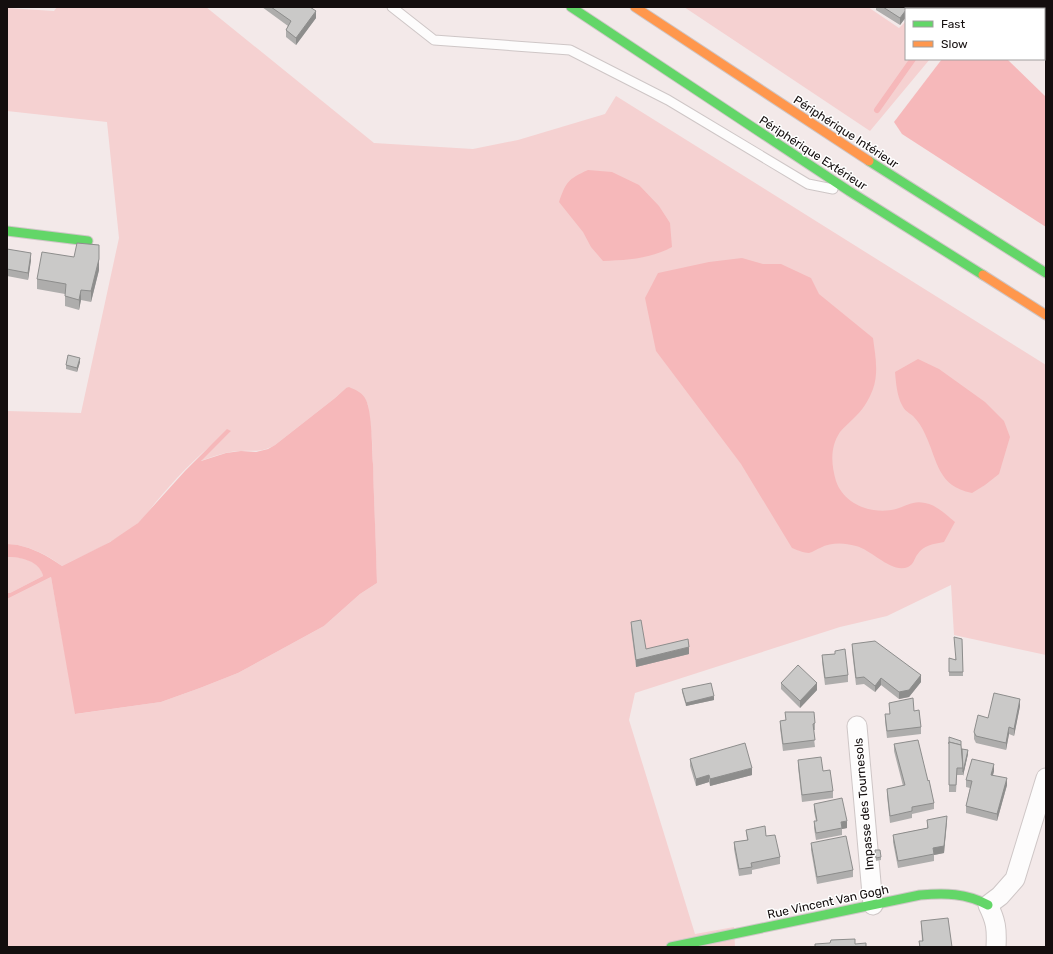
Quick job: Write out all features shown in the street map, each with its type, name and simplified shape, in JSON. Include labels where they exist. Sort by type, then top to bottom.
[{"type":"main road","name":"Périphérique Extérieur","points":[[571,7],[849,191],[1046,315]]},
{"type":"main road","name":"Périphérique Intérieur","points":[[635,7],[828,135],[1046,274]]},
{"type":"main road","points":[[7,231],[88,241]]},
{"type":"main road","name":"Rue Vincent Van Gogh","points":[[671,947],[920,895],[942,893],[966,894],[988,905]]},
{"type":"street","name":"Impasse des Tournesols","points":[[857,726],[873,905]]},
{"type":"street","points":[[996,947],[997,931],[994,918],[988,905],[1000,896],[1015,879],[1046,778]]},
{"type":"lane","points":[[392,7],[434,40],[570,50],[668,100],[808,184],[849,191]]},
{"type":"shaded area","points":[[57,7],[206,7],[374,143],[473,149],[518,140],[605,114],[616,96],[1046,365],[1046,655],[954,635],[951,585],[887,616],[840,627],[635,693],[629,720],[695,934],[734,927],[735,947],[7,947],[7,599],[51,577],[76,714],[161,702],[238,673],[324,626],[360,594],[377,583],[372,440],[368,405],[365,399],[346,388],[270,448],[258,451],[241,451],[220,454],[200,461],[231,431],[212,445],[185,469],[137,524],[110,542],[62,566],[50,558],[29,548],[14,544],[7,544],[7,411],[81,413],[119,238],[107,122],[7,111],[7,8],[54,11]]},
{"type":"shaded area","points":[[684,7],[868,7],[899,28],[905,22],[905,60],[929,60],[870,131]]},
{"type":"shaded area","points":[[918,7],[972,7],[972,8]]},
{"type":"shaded area","points":[[941,60],[1008,60],[1046,97],[1046,227],[902,134],[894,122]]},
{"type":"shaded area","points":[[588,170],[612,172],[639,185],[659,206],[670,223],[672,247],[647,256],[603,261],[591,247],[583,232],[559,202],[566,185],[576,176]]},
{"type":"shaded area","points":[[742,258],[763,264],[781,264],[811,278],[819,294],[873,338],[876,370],[875,383],[862,409],[840,432],[834,444],[832,462],[836,481],[840,489],[852,502],[860,506],[878,511],[887,511],[921,502],[937,508],[955,522],[944,542],[922,549],[912,564],[908,567],[895,567],[862,548],[847,544],[824,546],[809,553],[792,548],[741,464],[656,351],[645,298],[658,273],[709,262]]},
{"type":"shaded area","points":[[918,359],[939,369],[985,402],[1004,421],[1010,437],[999,474],[972,493],[960,490],[945,478],[936,463],[924,431],[915,418],[904,408],[900,401],[895,372]]},
{"type":"shaded area","points":[[349,387],[363,395],[368,406],[369,413],[373,464],[377,583],[360,594],[324,626],[238,673],[161,702],[75,714],[51,577],[7,599],[7,593],[10,593],[43,576],[41,571],[34,563],[24,559],[7,557],[7,544],[14,544],[29,548],[50,558],[62,566],[110,542],[138,523],[185,471],[227,429],[231,431],[201,461],[226,453],[241,451],[256,452],[268,449]]},
{"type":"shaded area","points":[[7,557],[29,560],[38,566],[43,576],[10,593],[7,593]]},
{"type":"building","points":[[271,7],[310,7],[316,11],[296,38],[286,30],[291,21]]},
{"type":"building","points":[[883,7],[908,7],[905,8],[905,11],[900,18]]},
{"type":"building","points":[[77,243],[99,245],[99,259],[91,291],[81,290],[79,300],[65,296],[66,284],[37,279],[42,252],[74,257]]},
{"type":"building","points":[[7,249],[31,253],[28,273],[7,269]]},
{"type":"building","points":[[68,355],[80,358],[77,368],[66,365]]},
{"type":"building","points":[[641,620],[646,649],[688,639],[689,647],[636,660],[631,622]]},
{"type":"building","points":[[954,637],[962,639],[963,672],[949,672],[949,658],[956,660]]},
{"type":"building","points":[[875,641],[921,675],[909,690],[899,692],[881,678],[875,686],[864,677],[856,678],[852,644]]},
{"type":"building","points":[[845,649],[848,675],[825,678],[822,655],[835,654],[835,651]]},
{"type":"building","points":[[798,665],[817,683],[800,701],[781,683]]},
{"type":"building","points":[[711,683],[714,696],[686,703],[682,689]]},
{"type":"building","points":[[994,693],[1020,699],[1014,729],[1009,727],[1006,743],[976,736],[974,732],[978,715],[988,718]]},
{"type":"building","points":[[913,698],[914,711],[919,710],[921,727],[887,731],[885,714],[890,714],[889,703]]},
{"type":"building","points":[[785,712],[814,712],[815,723],[813,724],[815,740],[783,744],[780,721],[786,720]]},
{"type":"building","points":[[949,737],[961,741],[961,745],[949,742]]},
{"type":"building","points":[[918,740],[934,803],[912,807],[912,811],[890,816],[887,789],[905,785],[894,744]]},
{"type":"building","points":[[949,742],[961,745],[963,768],[957,768],[956,785],[949,785]]},
{"type":"building","points":[[745,743],[752,768],[710,779],[709,775],[696,779],[690,759]]},
{"type":"building","points":[[962,749],[968,750],[963,772],[963,768]]},
{"type":"building","points":[[821,757],[823,771],[830,770],[833,791],[802,795],[798,760]]},
{"type":"building","points":[[972,759],[994,764],[991,775],[1007,778],[997,814],[966,806],[972,781],[966,780]]},
{"type":"building","points":[[842,798],[847,821],[841,822],[842,828],[816,833],[814,821],[817,821],[814,804]]},
{"type":"building","points":[[947,816],[944,846],[933,848],[934,854],[898,861],[893,835],[928,828],[927,820]]},
{"type":"building","points":[[765,826],[766,836],[775,835],[780,857],[751,863],[752,867],[739,869],[734,842],[748,840],[746,830]]},
{"type":"building","points":[[846,836],[853,870],[817,877],[811,843]]},
{"type":"building","points":[[875,850],[880,850],[881,857],[876,858]]},
{"type":"building","points":[[948,918],[952,947],[920,947],[919,941],[923,941],[921,921]]},
{"type":"building","points":[[855,939],[855,944],[866,943],[866,947],[815,947],[815,944],[830,943],[831,940]]},
{"type":"waterway","points":[[877,110],[912,60]]},
{"type":"traffic: fast","points":[[571,7],[849,191],[983,275]]},
{"type":"traffic: fast","points":[[869,161],[1046,273]]},
{"type":"traffic: fast","points":[[7,231],[88,241]]},
{"type":"traffic: fast","points":[[671,947],[920,895],[938,894],[963,896],[988,905]]},
{"type":"traffic: slow","points":[[635,7],[869,161]]},
{"type":"traffic: slow","points":[[983,275],[1046,315]]}]
